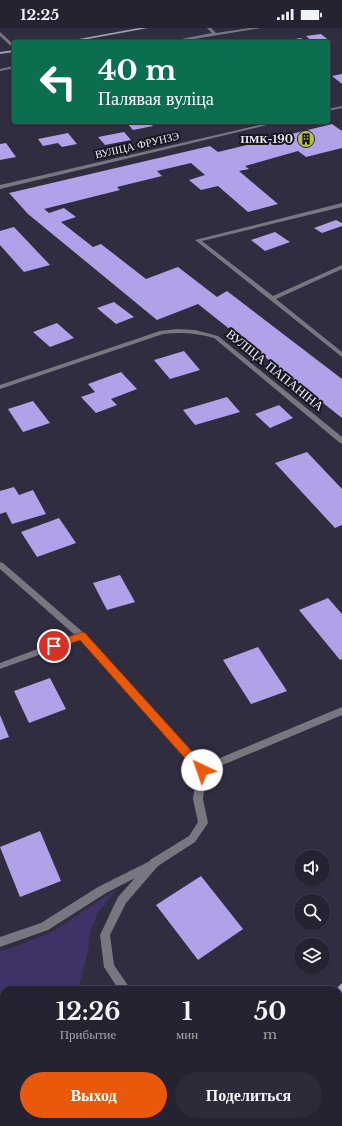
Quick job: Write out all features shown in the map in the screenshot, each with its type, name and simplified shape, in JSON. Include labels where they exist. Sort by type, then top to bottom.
[{"type":"main road","points":[[76,40],[146,28]]},
{"type":"main road","points":[[0,53],[12,50]]},
{"type":"street","points":[[209,28],[215,34]]},
{"type":"street","points":[[180,40],[259,28]]},
{"type":"street","points":[[0,33],[12,48]]},
{"type":"street","points":[[0,70],[12,68]]},
{"type":"street","points":[[330,110],[342,107]]},
{"type":"street","name":"ВУЛІЦА ФРУНЗЭ","points":[[0,187],[269,124]]},
{"type":"street","points":[[342,205],[198,240],[342,355]]},
{"type":"street","points":[[272,300],[342,267]]},
{"type":"street","name":"ВУЛІЦА ПАПАНІНА","points":[[0,388],[162,332],[196,330],[216,337],[342,441]]},
{"type":"street","points":[[0,565],[82,636],[202,770],[198,799],[203,822],[192,839],[154,863],[102,890],[44,927],[0,942]]},
{"type":"street","points":[[0,666],[82,636]]},
{"type":"street","points":[[202,770],[342,711]]},
{"type":"street","points":[[123,986],[109,967],[105,935],[122,900],[154,863]]},
{"type":"shaded area","points":[[117,889],[98,912],[90,932],[88,952],[79,986],[0,986],[0,951],[52,932]]},
{"type":"building","points":[[321,34],[328,40],[311,40],[306,36]]},
{"type":"building","points":[[301,38],[304,40],[288,40]]},
{"type":"building","points":[[342,74],[342,84],[332,76]]},
{"type":"building","points":[[128,124],[151,124],[153,126],[133,130]]},
{"type":"building","points":[[332,124],[342,131],[342,148],[306,157],[298,151],[245,166],[249,169],[239,171],[278,204],[248,212],[218,186],[201,190],[189,180],[205,175],[191,163],[157,171],[162,176],[117,187],[120,190],[44,209],[49,213],[64,208],[76,217],[61,222],[93,247],[101,244],[146,279],[178,267],[217,297],[227,291],[342,379],[342,418],[198,304],[157,320],[28,214],[9,193],[210,146],[218,152]]},
{"type":"building","points":[[124,132],[131,140],[105,145],[98,137]]},
{"type":"building","points":[[68,133],[77,144],[62,147],[58,143],[43,146],[38,139]]},
{"type":"building","points":[[6,143],[16,157],[0,160],[0,144]]},
{"type":"building","points":[[336,220],[342,223],[342,226],[322,233],[314,228]]},
{"type":"building","points":[[14,227],[50,265],[24,272],[0,245],[0,231]]},
{"type":"building","points":[[275,232],[290,242],[265,251],[251,240]]},
{"type":"building","points":[[114,302],[134,317],[116,324],[97,308]]},
{"type":"building","points":[[57,323],[74,338],[50,347],[33,332]]},
{"type":"building","points":[[184,351],[200,370],[170,379],[154,360]]},
{"type":"building","points":[[121,372],[137,389],[111,399],[117,405],[96,413],[81,397],[95,392],[88,384]]},
{"type":"building","points":[[227,397],[240,412],[195,425],[183,410]]},
{"type":"building","points":[[33,401],[50,423],[23,432],[8,409]]},
{"type":"building","points":[[279,405],[293,418],[270,428],[255,414]]},
{"type":"building","points":[[307,452],[342,489],[342,525],[335,528],[275,463]]},
{"type":"building","points":[[14,487],[19,495],[33,490],[46,514],[12,524],[6,512],[0,514],[0,491]]},
{"type":"building","points":[[59,518],[76,543],[37,557],[21,532]]},
{"type":"building","points":[[120,575],[135,602],[107,610],[93,583]]},
{"type":"building","points":[[328,598],[342,614],[342,659],[340,660],[299,610]]},
{"type":"building","points":[[258,647],[287,691],[251,704],[223,660]]},
{"type":"building","points":[[50,678],[66,709],[29,723],[14,691]]},
{"type":"building","points":[[0,715],[9,737],[0,740]]},
{"type":"building","points":[[40,831],[61,881],[20,897],[0,847]]},
{"type":"building","points":[[201,876],[243,929],[198,960],[156,905]]},
{"type":"place","name":"ПМК-190","points":[[306,139]]},
{"type":"route","points":[[54,646],[82,636],[202,770]]}]
